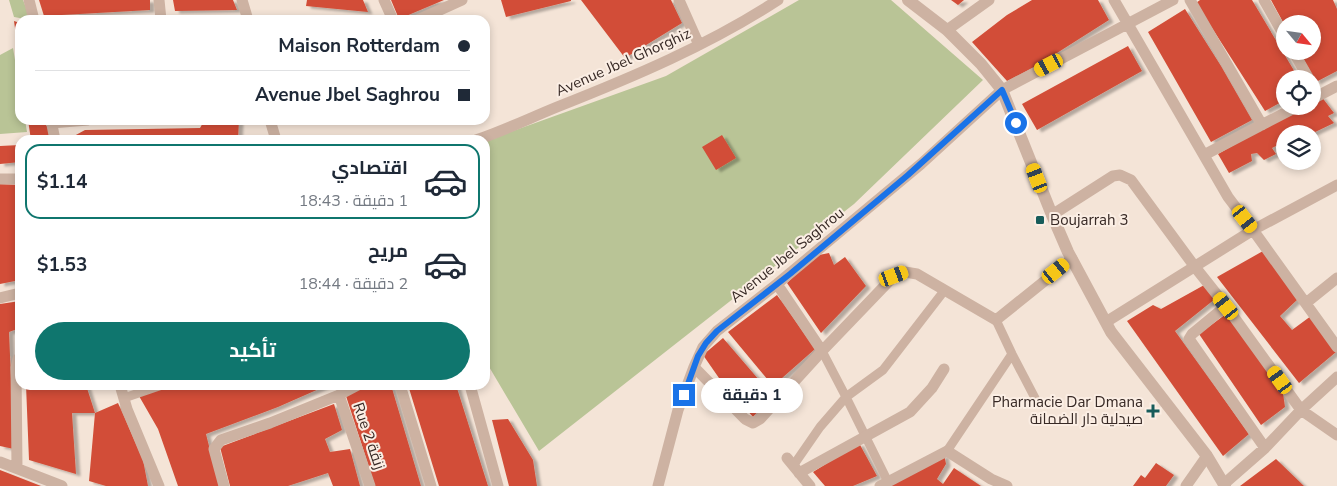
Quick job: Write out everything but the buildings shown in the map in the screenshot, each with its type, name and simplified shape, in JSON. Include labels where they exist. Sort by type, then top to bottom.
[{"type":"street","points":[[29,0],[33,15]]},
{"type":"street","points":[[159,0],[160,15]]},
{"type":"street","points":[[242,0],[246,15]]},
{"type":"street","points":[[384,0],[391,15]]},
{"type":"street","points":[[679,0],[699,45]]},
{"type":"street","name":"Avenue Jbel Ghorghiz","points":[[488,135],[602,89],[699,45],[752,17],[778,0]]},
{"type":"street","points":[[908,0],[947,30],[981,64],[1002,90],[1052,215],[1072,259],[1111,332],[1207,456],[1224,485],[1265,448],[1301,410],[1337,377]]},
{"type":"street","points":[[947,30],[990,0]]},
{"type":"street","points":[[1114,0],[1228,197],[1337,347]]},
{"type":"street","name":"Avenue Jbel Saghrou","points":[[658,486],[678,410],[694,367],[703,347],[717,331],[777,284],[921,164],[1002,90],[1173,0]]},
{"type":"street","points":[[1190,0],[1262,125]]},
{"type":"street","points":[[1264,0],[1276,21]]},
{"type":"street","points":[[428,15],[456,1]]},
{"type":"street","points":[[1321,94],[1337,86]]},
{"type":"street","points":[[1204,155],[1281,115]]},
{"type":"street","points":[[1052,215],[1113,176],[1120,175],[1131,180],[1226,306],[1301,410],[1337,435]]},
{"type":"street","points":[[0,179],[15,179]]},
{"type":"street","points":[[1106,322],[1253,230],[1337,185]]},
{"type":"street","points":[[996,320],[1072,259]]},
{"type":"street","points":[[694,367],[745,419],[750,422],[756,422],[894,276],[906,272],[917,274],[996,320],[1035,398]]},
{"type":"street","points":[[1306,303],[1337,278]]},
{"type":"street","points":[[777,284],[822,352],[846,396],[865,436],[884,484],[947,451],[1012,354]]},
{"type":"street","points":[[793,466],[846,396],[883,370],[944,291]]},
{"type":"street","points":[[0,298],[15,295]]},
{"type":"street","points":[[1226,306],[1192,334],[1189,339],[1265,448]]},
{"type":"street","points":[[793,466],[897,421],[915,408],[932,388],[944,369]]},
{"type":"street","points":[[16,390],[17,468]]},
{"type":"street","points":[[122,390],[127,409],[158,486]]},
{"type":"street","points":[[124,398],[147,390]]},
{"type":"street","points":[[224,486],[214,449],[220,440],[270,423],[348,390]]},
{"type":"street","points":[[402,390],[432,486]]},
{"type":"street","points":[[471,390],[498,486]]},
{"type":"street","name":"Rue 2 زنقة","points":[[339,395],[370,486]]},
{"type":"street","points":[[947,451],[989,482],[1007,486]]},
{"type":"street","points":[[1186,486],[1207,456]]},
{"type":"street","points":[[0,462],[61,486]]},
{"type":"street","points":[[793,466],[810,486]]},
{"type":"green space","points":[[9,0],[23,0],[29,15],[15,15],[14,17]]},
{"type":"green space","points":[[799,0],[891,0],[983,80],[854,204],[539,451],[490,368],[490,139],[666,76]]},
{"type":"green space","points":[[13,48],[15,60],[15,125],[26,125],[27,132],[0,134],[0,55]]},
{"type":"place","name":"Boujarrah 3","points":[[1040,220]]},
{"type":"place","name":"Pharmacie Dar Dmana صيدلية دار الضمانة","points":[[1153,411]]},
{"type":"route","points":[[684,395],[698,356],[709,338],[841,232],[921,164],[1002,90],[1016,123]]}]
